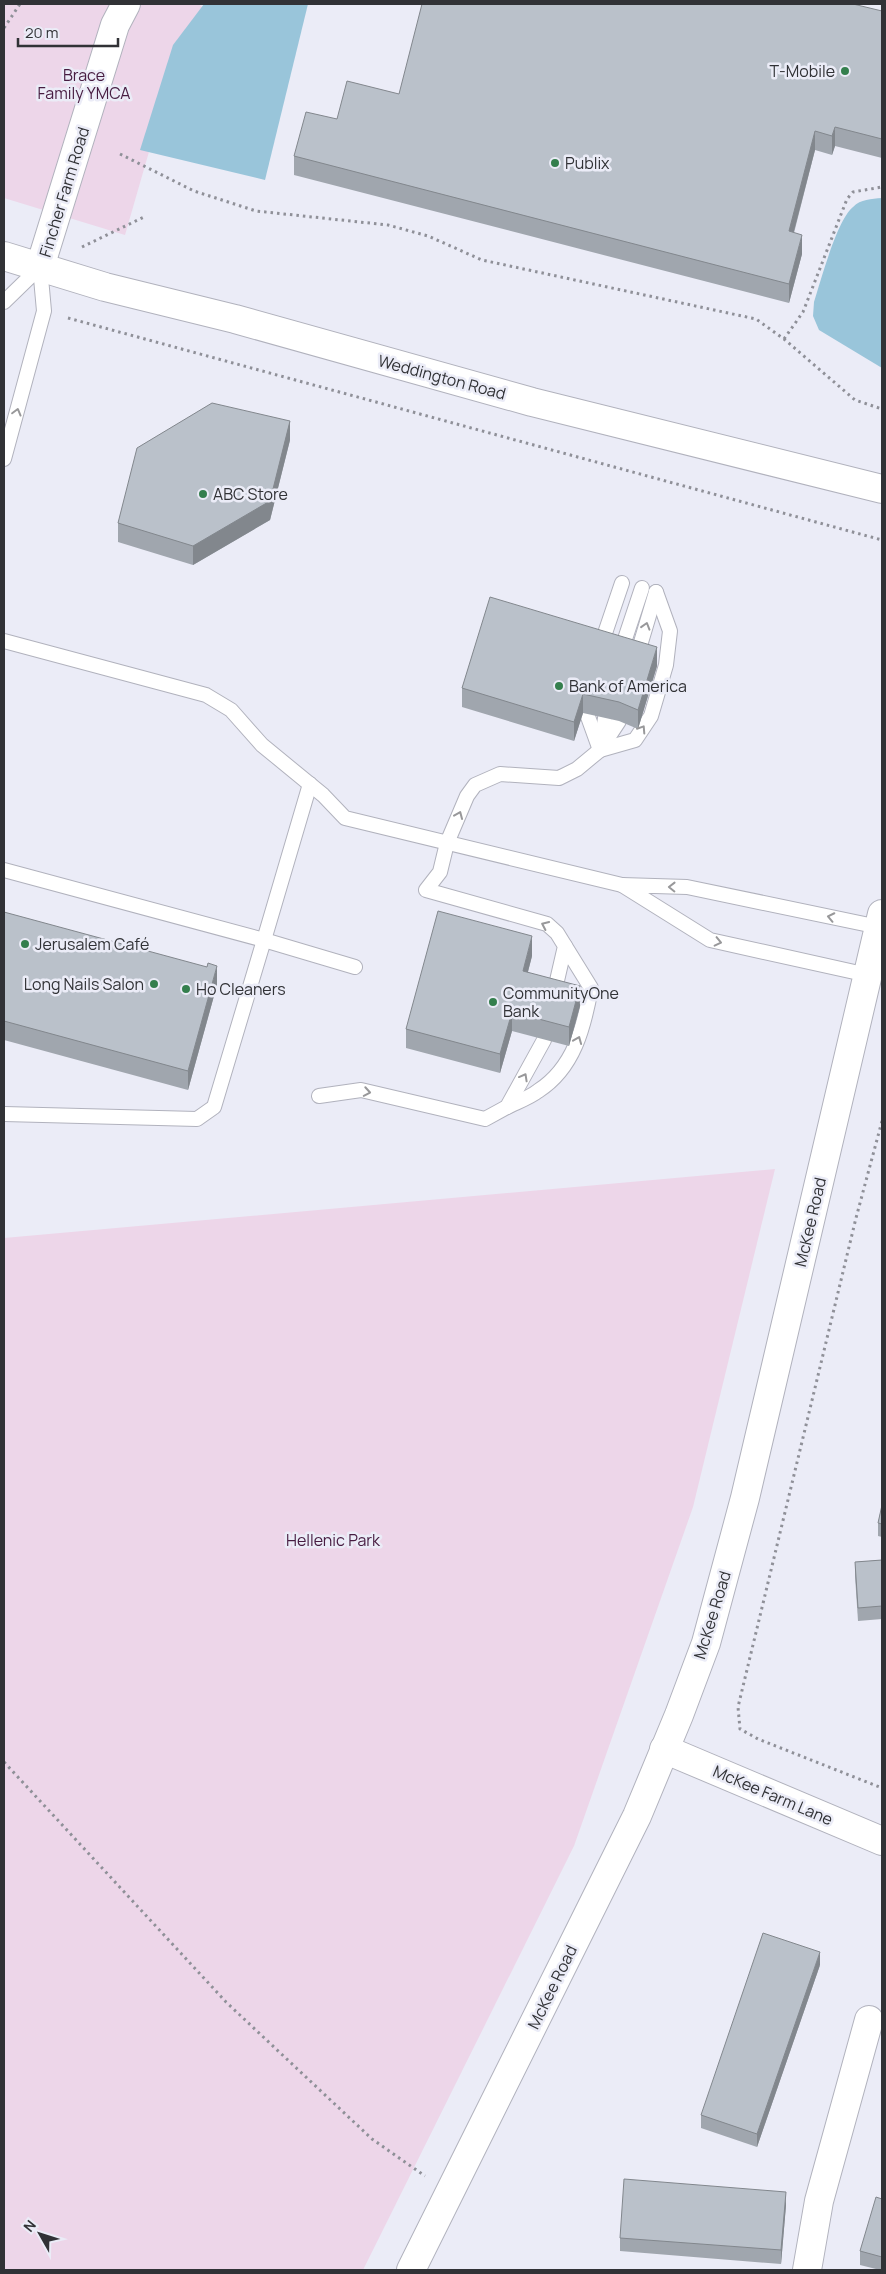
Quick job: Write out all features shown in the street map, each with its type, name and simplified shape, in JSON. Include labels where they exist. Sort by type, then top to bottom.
[{"type":"main road","name":"Fincher Farm Road","points":[[40,267],[116,25],[126,4]]},
{"type":"main road","name":"Weddington Road","points":[[4,256],[105,287],[234,319],[532,402],[882,489]]},
{"type":"main road","name":"McKee Road","points":[[411,2270],[637,1816],[706,1643],[740,1522],[881,920]]},
{"type":"main road","name":"McKee Farm Lane","points":[[664,1749],[882,1841]]},
{"type":"main road","points":[[807,2270],[819,2201],[869,2020]]},
{"type":"lane","points":[[4,302],[40,267]]},
{"type":"lane","points":[[4,459],[44,311],[40,267]]},
{"type":"lane","points":[[600,649],[622,583]]},
{"type":"lane","points":[[620,655],[642,588]]},
{"type":"lane","points":[[600,750],[635,740],[651,716],[666,665],[670,631],[656,592],[636,660]]},
{"type":"lane","points":[[4,641],[206,695],[231,710],[262,745],[310,784],[345,818],[622,885],[687,887],[881,920]]},
{"type":"lane","points":[[587,714],[600,750]]},
{"type":"lane","points":[[600,750],[605,718]]},
{"type":"lane","points":[[319,1096],[361,1090],[485,1119],[539,1091],[560,1073],[573,1052],[584,1025],[591,988],[557,933],[547,924],[426,890],[440,872],[447,843],[467,796],[475,785],[500,774],[559,778],[577,769],[600,750],[619,721]]},
{"type":"lane","points":[[4,1114],[197,1119],[214,1107],[310,784]]},
{"type":"lane","points":[[4,870],[264,940],[354,967]]},
{"type":"lane","points":[[622,885],[710,940],[868,975]]},
{"type":"lane","points":[[553,998],[565,946]]},
{"type":"lane","points":[[507,1107],[544,1040]]},
{"type":"path","points":[[4,28],[20,4]]},
{"type":"path","points":[[120,154],[194,191],[256,211],[388,224],[428,236],[482,260],[756,319],[784,339],[855,400],[882,409]]},
{"type":"path","points":[[784,339],[803,312],[847,199],[853,192],[882,187]]},
{"type":"path","points":[[44,311],[882,540]]},
{"type":"path","points":[[882,1121],[856,1218],[738,1707],[740,1729],[758,1739],[882,1788]]},
{"type":"path","points":[[4,1762],[226,2002],[372,2139],[450,2193]]},
{"type":"green space","name":"Brace Family YMCA","points":[[4,4],[198,4],[208,11],[176,58],[125,235],[4,198]]},
{"type":"green space","name":"Hellenic Park","points":[[775,1169],[693,1507],[574,1846],[363,2270],[4,2270],[4,1238]]},
{"type":"water","points":[[204,4],[308,4],[265,180],[140,150],[173,45]]},
{"type":"water","points":[[882,198],[882,368],[819,330],[813,316],[814,302],[841,224],[847,214],[859,202]]},
{"type":"building","name":"Publix","points":[[422,4],[853,4],[882,11],[882,139],[835,127],[832,136],[815,131],[789,231],[802,235],[789,284],[294,156],[306,112],[337,119],[347,81],[399,94]]},
{"type":"building","name":"ABC Store","points":[[212,403],[290,421],[270,501],[193,546],[118,523],[137,448]]},
{"type":"building","name":"Bank of America","points":[[490,597],[657,647],[638,710],[619,702],[583,694],[574,722],[462,688]]},
{"type":"building","name":"CommunityOne Bank","points":[[438,911],[532,936],[523,971],[580,986],[569,1027],[512,1012],[500,1054],[406,1029]]},
{"type":"building","points":[[4,912],[207,967],[208,963],[217,966],[188,1071],[4,1021]]},
{"type":"building","points":[[882,1505],[882,1524],[878,1523]]},
{"type":"building","points":[[882,1560],[882,1606],[858,1608],[855,1562]]},
{"type":"building","points":[[763,1933],[820,1952],[757,2134],[701,2115]]},
{"type":"building","points":[[624,2179],[786,2192],[781,2250],[620,2238]]},
{"type":"building","points":[[876,2197],[882,2199],[882,2257],[860,2251]]},
{"type":"place","name":"T-Mobile","points":[[845,71]]},
{"type":"place","name":"Publix","points":[[555,163]]},
{"type":"place","name":"ABC Store","points":[[203,494]]},
{"type":"place","name":"Bank of America","points":[[559,686]]},
{"type":"place","name":"Jerusalem Café","points":[[25,944]]},
{"type":"place","name":"Long Nails Salon","points":[[154,984]]},
{"type":"place","name":"Ho Cleaners","points":[[186,989]]},
{"type":"place","name":"CommunityOne Bank","points":[[493,1002]]}]
